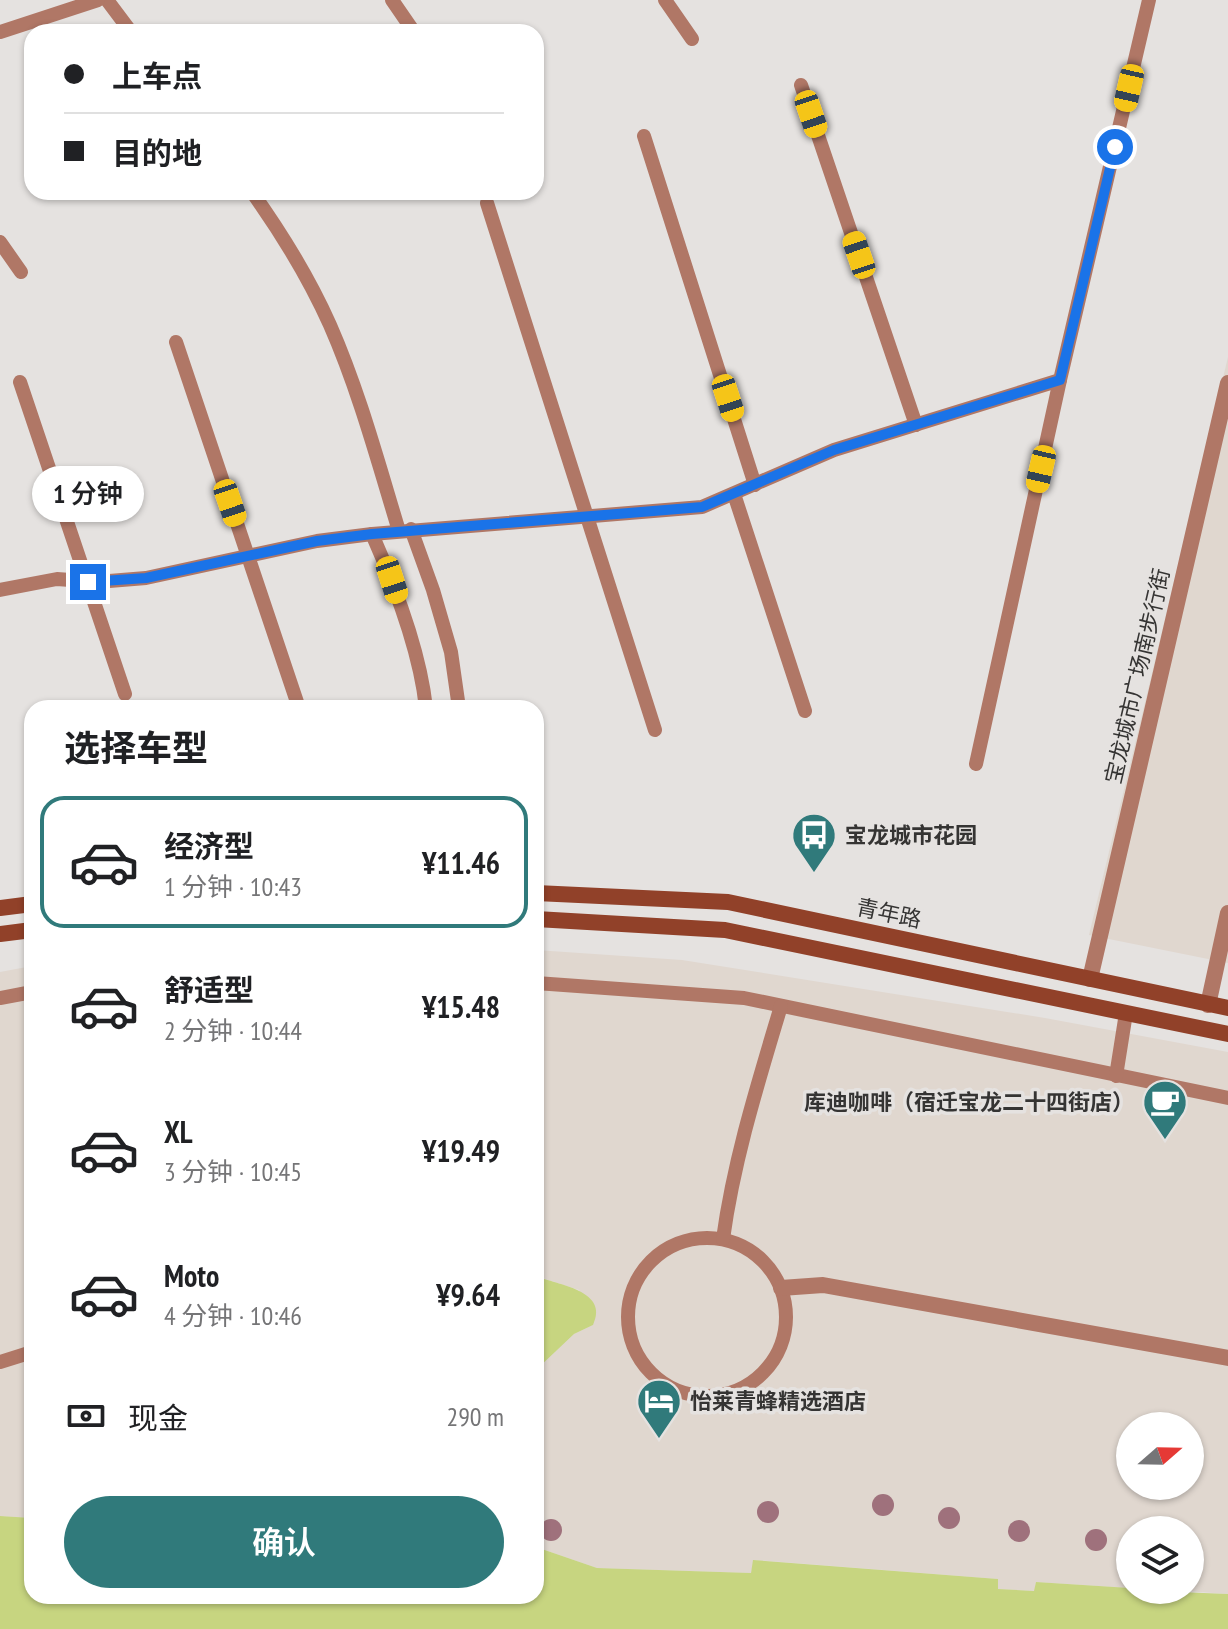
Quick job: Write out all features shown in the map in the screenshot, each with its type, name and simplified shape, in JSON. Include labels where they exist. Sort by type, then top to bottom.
[{"type":"street","name":"宝龙城市广场南步行街","points":[[1090,979],[1228,383]]},
{"type":"street","name":"青年路","points":[[544,893],[728,902],[1228,1008]]},
{"type":"street","points":[[0,908],[24,905]]},
{"type":"street","points":[[1208,1005],[1228,913]]},
{"type":"street","points":[[544,919],[725,930],[1228,1034]]},
{"type":"street","points":[[0,934],[24,931]]},
{"type":"street","points":[[781,1288],[823,1285],[1228,1358]]},
{"type":"lane","points":[[24,24],[98,0]]},
{"type":"lane","points":[[107,0],[125,24]]},
{"type":"lane","points":[[392,0],[408,24]]},
{"type":"lane","points":[[665,0],[692,39]]},
{"type":"lane","points":[[976,764],[1060,380],[1149,0]]},
{"type":"lane","points":[[0,32],[24,24]]},
{"type":"lane","points":[[801,85],[916,425]]},
{"type":"lane","points":[[644,136],[755,485]]},
{"type":"lane","points":[[258,200],[286,240],[330,325],[405,530],[433,590],[451,652],[458,700]]},
{"type":"lane","points":[[487,203],[655,730]]},
{"type":"lane","points":[[0,242],[21,272]]},
{"type":"lane","points":[[176,342],[296,700]]},
{"type":"lane","points":[[0,590],[57,579],[88,582],[146,578],[317,541],[405,530],[702,507],[834,450],[1060,380]]},
{"type":"lane","points":[[20,382],[125,694]]},
{"type":"lane","points":[[734,494],[805,711]]},
{"type":"lane","points":[[372,534],[406,620],[424,700]]},
{"type":"lane","points":[[544,984],[744,998],[1228,1098]]},
{"type":"lane","points":[[0,998],[24,994]]},
{"type":"lane","points":[[723,1239],[745,1127],[781,1006]]},
{"type":"lane","points":[[1116,1076],[1126,1013]]},
{"type":"lane","points":[[723,1239],[747,1248],[767,1265],[781,1288],[787,1313],[784,1339],[772,1363],[754,1381],[731,1393],[705,1397],[679,1392],[657,1378],[640,1359],[630,1334],[628,1311],[633,1287],[660,1252],[691,1240],[723,1239]]},
{"type":"lane","points":[[0,1362],[24,1354]]},
{"type":"shaded area","points":[[1228,357],[1228,963],[1089,935]]},
{"type":"shaded area","points":[[544,951],[682,960],[1045,1018],[1228,1052],[1228,1594],[1204,1592],[1204,1516],[1116,1516],[1116,1587],[1036,1582],[1035,1591],[997,1589],[998,1579],[754,1560],[751,1573],[597,1568],[544,1550],[544,1362],[574,1334],[593,1325],[579,1290],[544,1279]]},
{"type":"shaded area","points":[[24,968],[24,1518],[0,1516],[0,972]]},
{"type":"shaded area","points":[[544,1278],[579,1291],[594,1304],[596,1313],[593,1325],[574,1334],[544,1362]]},
{"type":"shaded area","points":[[0,1516],[24,1518],[24,1604],[544,1604],[544,1550],[597,1568],[751,1573],[753,1560],[998,1579],[998,1589],[1034,1591],[1036,1582],[1116,1587],[1116,1604],[1204,1604],[1204,1593],[1228,1594],[1228,1629],[0,1629]]},
{"type":"place","name":"宝龙城市花园","points":[[814,874]]},
{"type":"place","name":"库迪咖啡（宿迁宝龙二十四街店）","points":[[1165,1141]]},
{"type":"place","name":"怡莱青蜂精选酒店","points":[[659,1440]]},
{"type":"route","points":[[88,582],[146,578],[317,541],[411,529],[702,507],[834,450],[1060,380],[1115,147]]}]
